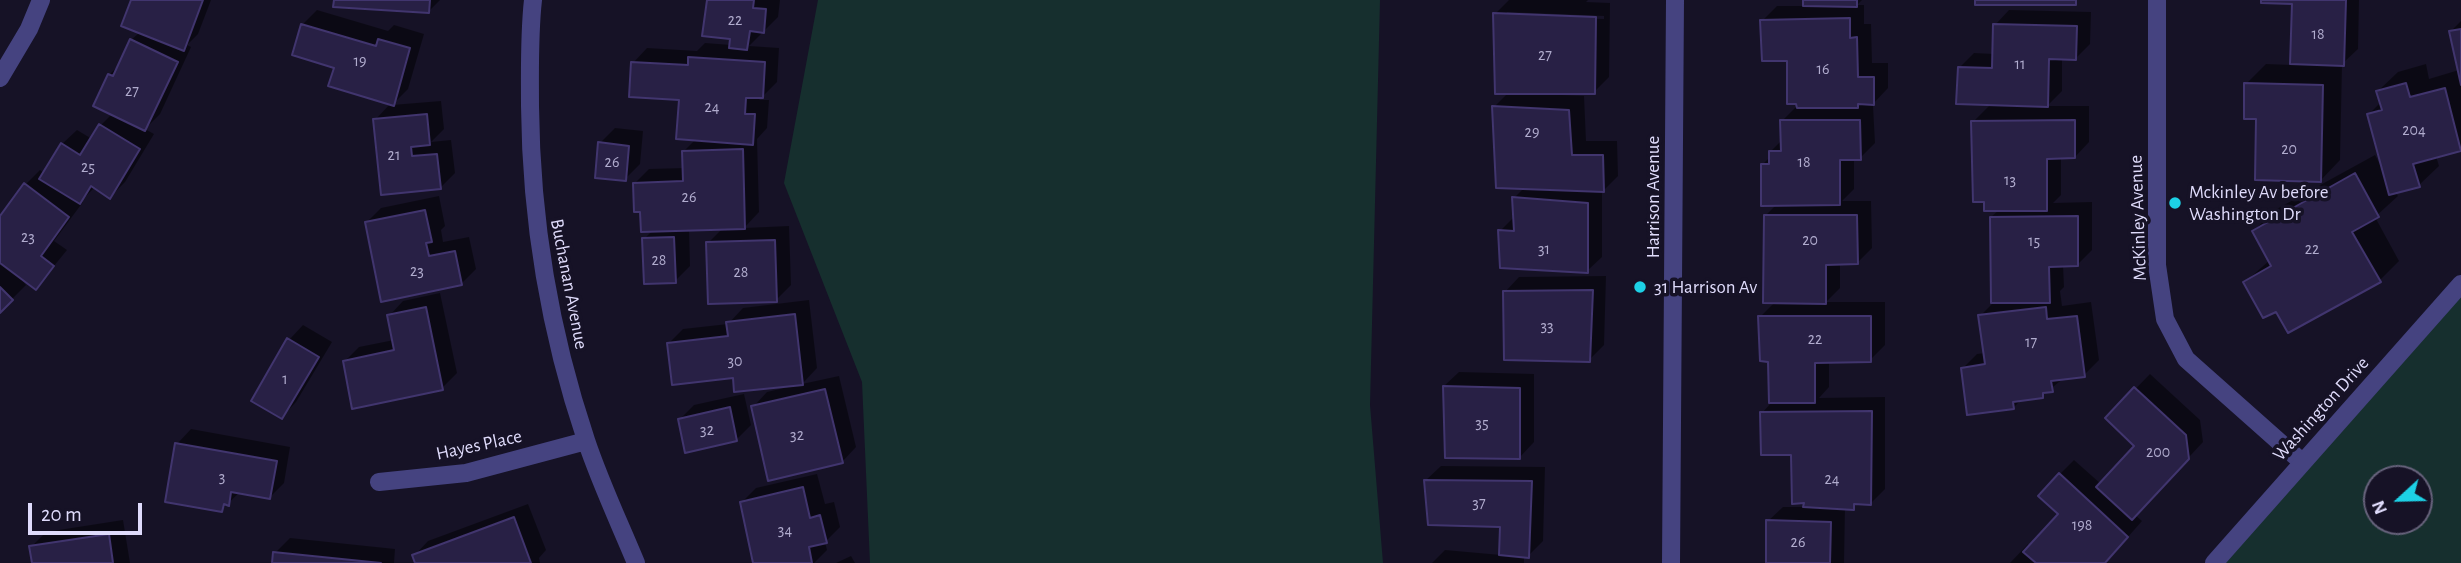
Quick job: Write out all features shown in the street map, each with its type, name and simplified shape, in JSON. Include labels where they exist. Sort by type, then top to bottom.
[{"type":"street","points":[[0,78],[29,29],[41,0]]},
{"type":"street","name":"Buchanan Avenue","points":[[533,0],[530,23],[530,108],[535,219],[549,305],[586,442],[636,563]]},
{"type":"street","name":"Harrison Avenue","points":[[1671,563],[1675,0]]},
{"type":"street","name":"McKinley Avenue","points":[[2157,0],[2157,265],[2165,319],[2186,359],[2302,462]]},
{"type":"street","name":"Washington Drive","points":[[2214,563],[2461,284]]},
{"type":"street","name":"Hayes Place","points":[[379,482],[466,473],[586,442]]},
{"type":"green space","points":[[818,0],[1380,0],[1370,405],[1383,563],[870,563],[862,382],[784,183]]},
{"type":"green space","points":[[2461,284],[2461,563],[2214,563]]},
{"type":"building","points":[[131,0],[203,0],[184,51],[121,26]]},
{"type":"building","points":[[334,0],[430,0],[429,13],[333,7]]},
{"type":"building","points":[[707,0],[754,0],[753,8],[766,9],[764,33],[750,31],[747,50],[729,48],[730,39],[702,36]]},
{"type":"building","points":[[1803,0],[1857,0],[1857,7],[1803,6]]},
{"type":"building","points":[[1975,0],[2076,0],[2076,5],[1975,5]]},
{"type":"building","points":[[2261,0],[2346,0],[2344,66],[2290,64],[2292,4],[2261,3]]},
{"type":"building","points":[[1493,13],[1596,17],[1595,94],[1495,94]]},
{"type":"building","points":[[1850,18],[1850,38],[1857,37],[1858,77],[1874,77],[1874,105],[1858,104],[1858,108],[1797,108],[1796,104],[1787,104],[1787,61],[1762,61],[1760,20]]},
{"type":"building","points":[[301,24],[376,46],[378,39],[410,48],[394,106],[328,86],[334,68],[292,55]]},
{"type":"building","points":[[1993,24],[2077,26],[2076,60],[2049,59],[2048,107],[1956,104],[1958,67],[1992,68]]},
{"type":"building","points":[[2461,29],[2461,85],[2449,31]]},
{"type":"building","points":[[130,39],[178,62],[145,131],[93,106],[108,74],[113,76]]},
{"type":"building","points":[[688,57],[765,62],[763,98],[746,98],[745,114],[755,114],[753,145],[676,139],[679,100],[629,97],[631,62],[688,65]]},
{"type":"building","points":[[2244,83],[2323,85],[2321,182],[2255,180],[2256,119],[2244,119]]},
{"type":"building","points":[[2406,83],[2410,97],[2445,88],[2461,151],[2413,164],[2420,187],[2389,195],[2367,114],[2382,110],[2376,91]]},
{"type":"building","points":[[1492,106],[1569,110],[1572,155],[1603,155],[1604,192],[1496,188]]},
{"type":"building","points":[[427,114],[430,145],[411,147],[412,156],[437,154],[441,189],[381,195],[373,119]]},
{"type":"building","points":[[1780,120],[1860,120],[1861,160],[1840,160],[1840,205],[1761,206],[1761,164],[1769,164],[1769,151],[1781,151]]},
{"type":"building","points":[[2075,120],[2075,158],[2047,159],[2047,211],[1984,211],[1984,202],[1973,202],[1971,121]]},
{"type":"building","points":[[99,124],[140,149],[110,199],[91,186],[80,204],[39,179],[61,143],[80,155]]},
{"type":"building","points":[[598,142],[629,146],[626,181],[595,178]]},
{"type":"building","points":[[743,149],[745,229],[641,232],[640,212],[634,212],[633,183],[683,181],[682,151]]},
{"type":"building","points":[[2355,173],[2379,217],[2352,232],[2381,282],[2288,333],[2276,312],[2263,318],[2243,282],[2271,266],[2252,231]]},
{"type":"building","points":[[24,183],[69,217],[41,256],[54,266],[36,290],[0,263],[0,216]]},
{"type":"building","points":[[1512,197],[1588,203],[1588,273],[1500,268],[1498,230],[1514,231]]},
{"type":"building","points":[[425,210],[432,242],[426,243],[429,256],[455,251],[462,285],[381,302],[365,222]]},
{"type":"building","points":[[1764,215],[1857,215],[1858,264],[1826,265],[1826,304],[1763,303]]},
{"type":"building","points":[[2078,216],[2078,266],[2049,267],[2050,303],[1991,303],[1990,217]]},
{"type":"building","points":[[674,237],[676,283],[644,284],[642,238]]},
{"type":"building","points":[[775,240],[777,302],[708,304],[706,242]]},
{"type":"building","points":[[0,287],[13,300],[0,313]]},
{"type":"building","points":[[1593,290],[1590,362],[1504,360],[1503,291]]},
{"type":"building","points":[[426,307],[443,390],[352,409],[343,361],[394,350],[387,315]]},
{"type":"building","points":[[2046,307],[2047,319],[2077,316],[2085,377],[2051,381],[2053,392],[2043,393],[2043,398],[2013,402],[2014,409],[1967,415],[1961,368],[1985,364],[1978,315]]},
{"type":"building","points":[[795,314],[803,385],[734,392],[733,378],[672,385],[667,343],[728,336],[726,322]]},
{"type":"building","points":[[1758,316],[1871,316],[1871,362],[1815,363],[1815,403],[1769,403],[1768,362],[1760,361]]},
{"type":"building","points":[[287,338],[319,357],[282,419],[251,401]]},
{"type":"building","points":[[1443,386],[1520,388],[1520,459],[1445,458]]},
{"type":"building","points":[[2134,387],[2186,435],[2189,459],[2132,520],[2096,487],[2134,446],[2105,418]]},
{"type":"building","points":[[825,389],[843,463],[768,481],[751,406]]},
{"type":"building","points":[[730,407],[737,441],[685,453],[678,419]]},
{"type":"building","points":[[1872,411],[1871,505],[1854,504],[1854,510],[1803,507],[1804,503],[1792,504],[1791,455],[1761,455],[1760,412]]},
{"type":"building","points":[[175,443],[277,461],[270,499],[231,492],[229,506],[224,504],[222,512],[165,502]]},
{"type":"building","points":[[2059,473],[2128,537],[2105,563],[2036,563],[2023,552],[2058,514],[2038,496]]},
{"type":"building","points":[[1424,480],[1532,481],[1529,558],[1499,555],[1500,527],[1428,525]]},
{"type":"building","points":[[803,487],[810,518],[820,515],[827,543],[809,547],[812,563],[753,563],[740,502]]},
{"type":"building","points":[[514,517],[531,563],[415,563],[412,555]]},
{"type":"building","points":[[1766,520],[1831,522],[1830,563],[1766,563]]},
{"type":"building","points":[[109,534],[113,563],[32,563],[29,546]]},
{"type":"building","points":[[273,552],[381,563],[272,563]]},
{"type":"place","name":"Mckinley Av before Washington Dr","points":[[2175,203]]},
{"type":"place","name":"31 Harrison Av","points":[[1640,287]]}]
